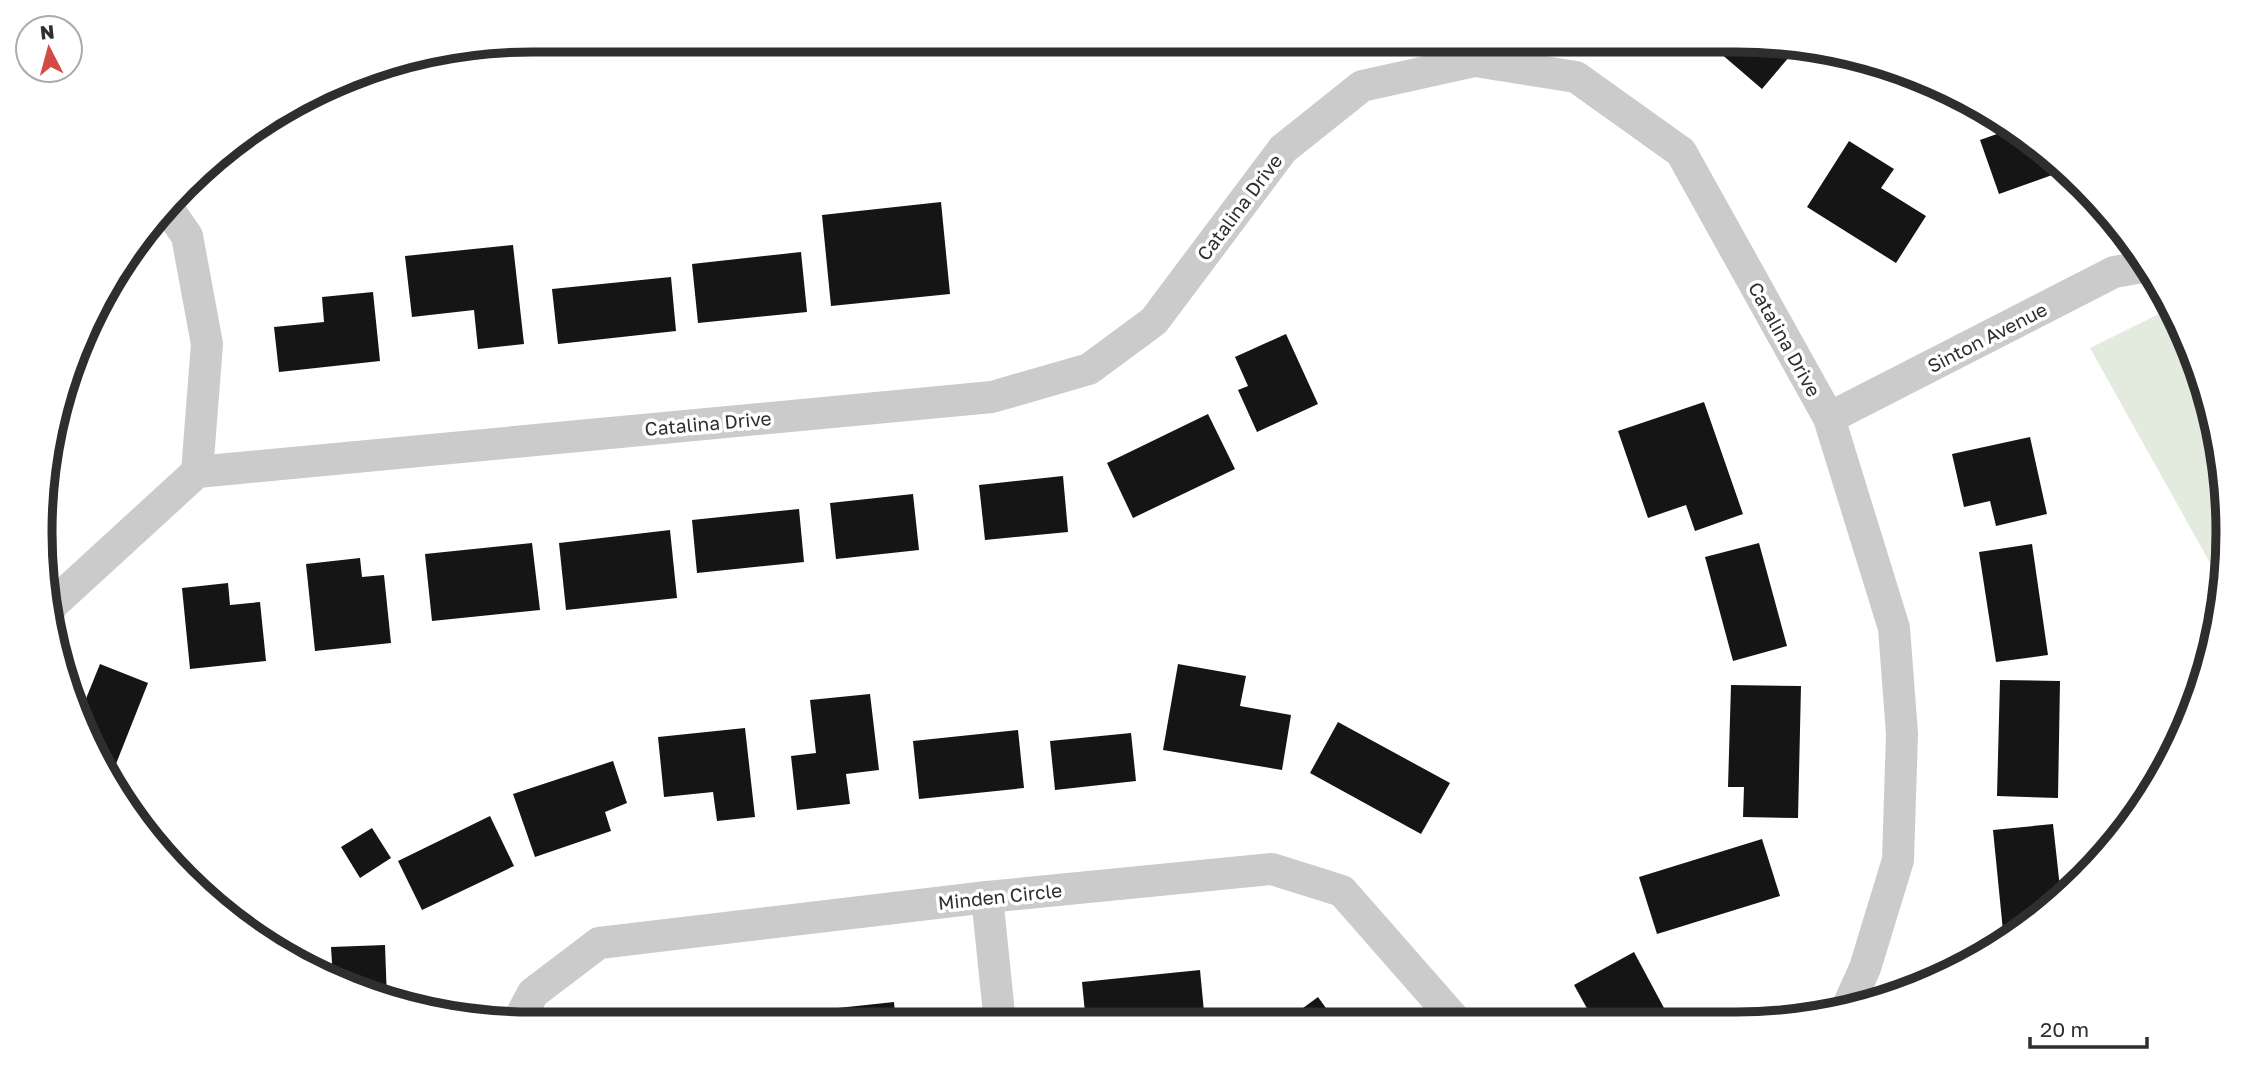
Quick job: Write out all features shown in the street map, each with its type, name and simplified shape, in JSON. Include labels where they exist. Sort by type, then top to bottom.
[{"type":"street","name":"Catalina Drive","points":[[197,472],[992,397],[1089,369],[1154,321],[1283,149],[1362,86],[1475,61],[1576,77],[1681,152],[1829,418],[1894,628],[1902,734],[1898,860],[1865,968],[1852,998]]},
{"type":"street","points":[[58,600],[197,472],[207,344],[187,236],[173,215]]},
{"type":"street","name":"Sinton Avenue","points":[[1829,418],[2114,272],[2136,268]]},
{"type":"street","name":"Minden Circle","points":[[523,1012],[533,993],[598,943],[987,897],[1272,869],[1342,891],[1448,1012]]},
{"type":"street","points":[[987,897],[999,1012]]},
{"type":"shaded area","points":[[2162,313],[2190,378],[2206,439],[2216,532],[2214,569],[2090,348]]},
{"type":"building","points":[[1719,52],[1790,56],[1762,89]]},
{"type":"building","points":[[2001,133],[2054,174],[1999,194],[1980,140]]},
{"type":"building","points":[[1849,141],[1894,169],[1881,188],[1926,216],[1896,263],[1807,207]]},
{"type":"building","points":[[941,202],[950,294],[831,306],[822,215]]},
{"type":"building","points":[[513,245],[524,344],[478,349],[474,310],[412,317],[405,256]]},
{"type":"building","points":[[801,252],[807,312],[698,323],[692,264]]},
{"type":"building","points":[[671,277],[676,331],[558,344],[552,289]]},
{"type":"building","points":[[373,292],[380,361],[279,372],[274,327],[324,322],[322,297]]},
{"type":"building","points":[[1286,334],[1318,404],[1257,432],[1238,390],[1248,386],[1235,357]]},
{"type":"building","points":[[1704,402],[1743,514],[1695,531],[1686,505],[1648,518],[1618,431]]},
{"type":"building","points":[[1208,414],[1235,469],[1133,518],[1107,463]]},
{"type":"building","points":[[2030,437],[2047,514],[1996,526],[1990,501],[1964,507],[1952,454]]},
{"type":"building","points":[[1063,476],[1068,532],[985,540],[979,485]]},
{"type":"building","points":[[913,494],[919,550],[836,559],[830,503]]},
{"type":"building","points":[[799,509],[804,562],[697,573],[692,520]]},
{"type":"building","points":[[670,530],[677,598],[566,610],[559,543]]},
{"type":"building","points":[[532,543],[540,610],[432,621],[425,554]]},
{"type":"building","points":[[1759,543],[1787,646],[1733,661],[1705,557]]},
{"type":"building","points":[[2032,544],[2048,655],[1996,662],[1979,552]]},
{"type":"building","points":[[360,558],[362,577],[384,575],[391,643],[315,651],[306,564]]},
{"type":"building","points":[[228,583],[230,605],[260,602],[266,661],[190,669],[182,588]]},
{"type":"building","points":[[100,664],[148,683],[115,768],[102,745],[84,703]]},
{"type":"building","points":[[1178,664],[1246,676],[1240,706],[1291,715],[1282,770],[1163,750]]},
{"type":"building","points":[[2000,680],[2060,681],[2058,798],[1997,796]]},
{"type":"building","points":[[1731,685],[1801,686],[1798,818],[1743,817],[1744,787],[1728,787]]},
{"type":"building","points":[[870,694],[879,770],[846,774],[850,804],[797,810],[791,756],[816,753],[810,700]]},
{"type":"building","points":[[1338,722],[1450,783],[1421,834],[1310,773]]},
{"type":"building","points":[[745,728],[755,817],[717,821],[713,792],[664,797],[658,737]]},
{"type":"building","points":[[1018,730],[1024,788],[919,799],[913,741]]},
{"type":"building","points":[[1131,733],[1136,781],[1055,790],[1050,741]]},
{"type":"building","points":[[613,761],[627,803],[605,812],[611,831],[535,857],[513,794]]},
{"type":"building","points":[[490,816],[514,866],[422,910],[398,861]]},
{"type":"building","points":[[2053,824],[2060,886],[2003,931],[1993,830]]},
{"type":"building","points":[[372,828],[391,858],[360,878],[341,847]]},
{"type":"building","points":[[1762,839],[1780,896],[1657,934],[1639,877]]},
{"type":"building","points":[[385,945],[387,990],[332,969],[331,947]]},
{"type":"building","points":[[1634,952],[1666,1012],[1589,1012],[1574,985]]},
{"type":"building","points":[[1200,970],[1204,1012],[1085,1012],[1082,982]]},
{"type":"building","points":[[1318,997],[1329,1012],[1298,1012]]},
{"type":"building","points":[[894,1002],[895,1012],[800,1012]]}]
